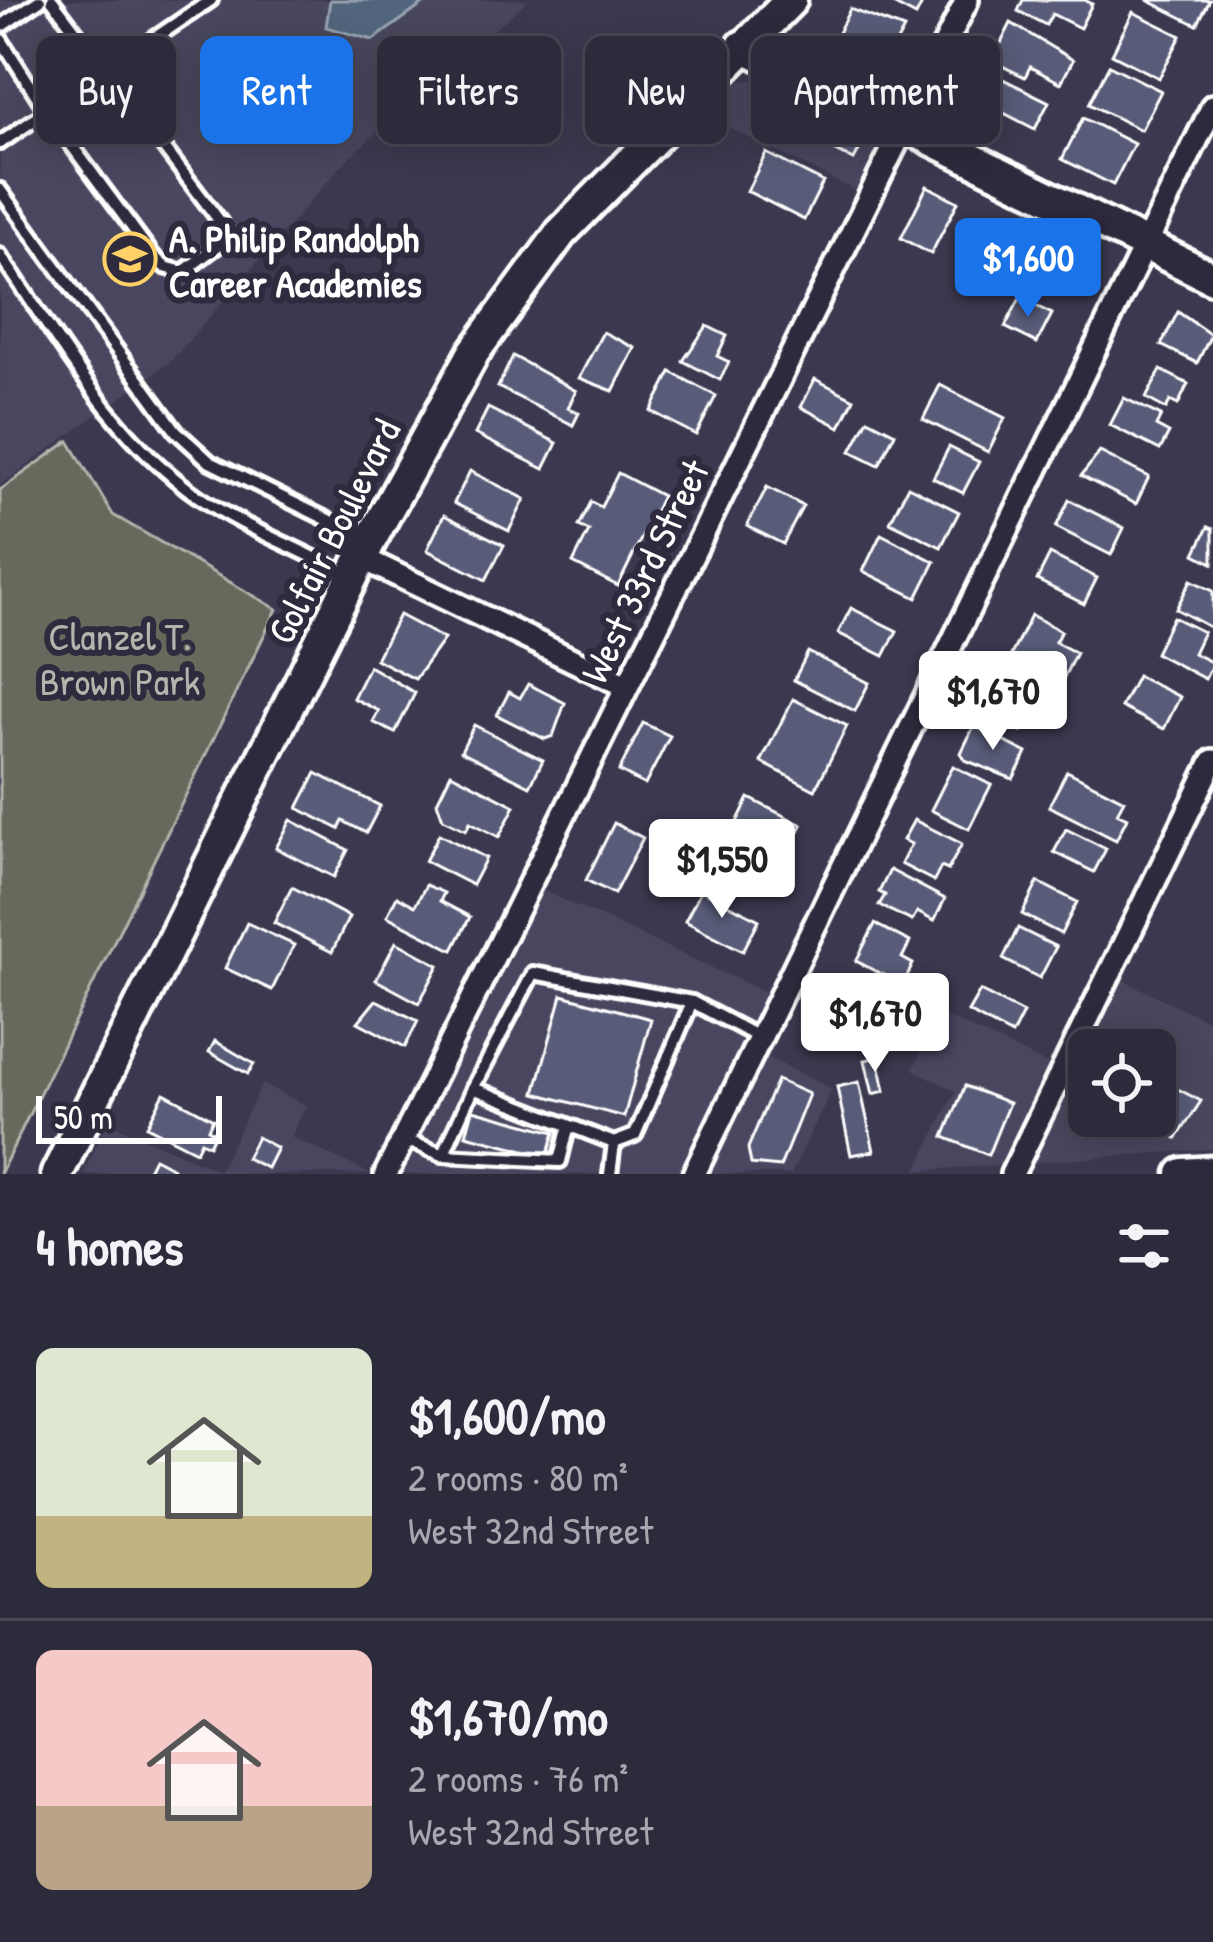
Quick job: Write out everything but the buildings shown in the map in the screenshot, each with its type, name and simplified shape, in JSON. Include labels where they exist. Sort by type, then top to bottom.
[{"type":"main road","name":"Golfair Boulevard","points":[[57,1174],[361,559],[432,423],[508,301],[625,164],[791,0]]},
{"type":"main road","points":[[743,46],[751,50]]},
{"type":"main road","points":[[943,144],[1213,278]]},
{"type":"main road","points":[[1183,1174],[1213,1172]]},
{"type":"street","name":"West 33rd Street","points":[[950,36],[967,0]]},
{"type":"street","points":[[694,1174],[1213,106]]},
{"type":"street","name":"West 33rd Street","points":[[386,1174],[897,144]]},
{"type":"street","points":[[361,559],[626,686]]},
{"type":"street","points":[[1012,1174],[1213,761]]},
{"type":"lane","points":[[0,27],[40,0]]},
{"type":"lane","points":[[52,0],[78,36]]},
{"type":"lane","points":[[158,36],[211,0]]},
{"type":"lane","points":[[0,38],[36,96]]},
{"type":"lane","points":[[0,143],[36,119]]},
{"type":"lane","points":[[70,144],[154,257],[165,267],[183,272],[220,244],[221,223],[160,144]]},
{"type":"lane","points":[[0,190],[176,431],[210,462],[361,559]]},
{"type":"lane","points":[[0,255],[115,420],[153,461],[202,500],[361,559]]},
{"type":"lane","points":[[443,1155],[532,973],[692,1002],[760,1038]]},
{"type":"lane","points":[[473,1088],[531,1119],[614,1143],[635,1135],[692,1002]]},
{"type":"lane","points":[[498,1116],[503,1100]]},
{"type":"lane","points":[[403,1139],[443,1155],[520,1154],[560,1161],[568,1129]]},
{"type":"lane","points":[[484,1156],[490,1141]]},
{"type":"lane","points":[[610,1174],[614,1143]]},
{"type":"shaded area","name":"A. Philip Randolph Career Academies","points":[[0,0],[528,0],[487,36],[377,36],[377,132],[350,156],[170,362],[0,485]]},
{"type":"shaded area","points":[[330,0],[429,0],[373,40],[326,27]]},
{"type":"shaded area","points":[[751,80],[751,138],[727,126],[727,93],[740,81]]},
{"type":"shaded area","points":[[762,144],[884,144],[860,193]]},
{"type":"shaded area","points":[[542,890],[767,993],[742,1045],[832,1089],[791,1174],[402,1174]]},
{"type":"shaded area","points":[[1123,980],[1213,1023],[1213,1149],[916,1171],[956,1091],[913,1069],[940,1014],[1068,1074],[1068,1137],[1176,1137],[1176,1029],[1099,1029]]},
{"type":"shaded area","points":[[262,1084],[306,1105],[291,1137],[371,1174],[83,1174],[108,1122],[219,1171]]},
{"type":"green space","name":"Clanzel T. Brown Park","points":[[69,441],[113,515],[277,609],[0,1174],[0,490]]},
{"type":"place","name":"A. Philip Randolph Career Academies","points":[[130,259]]}]
